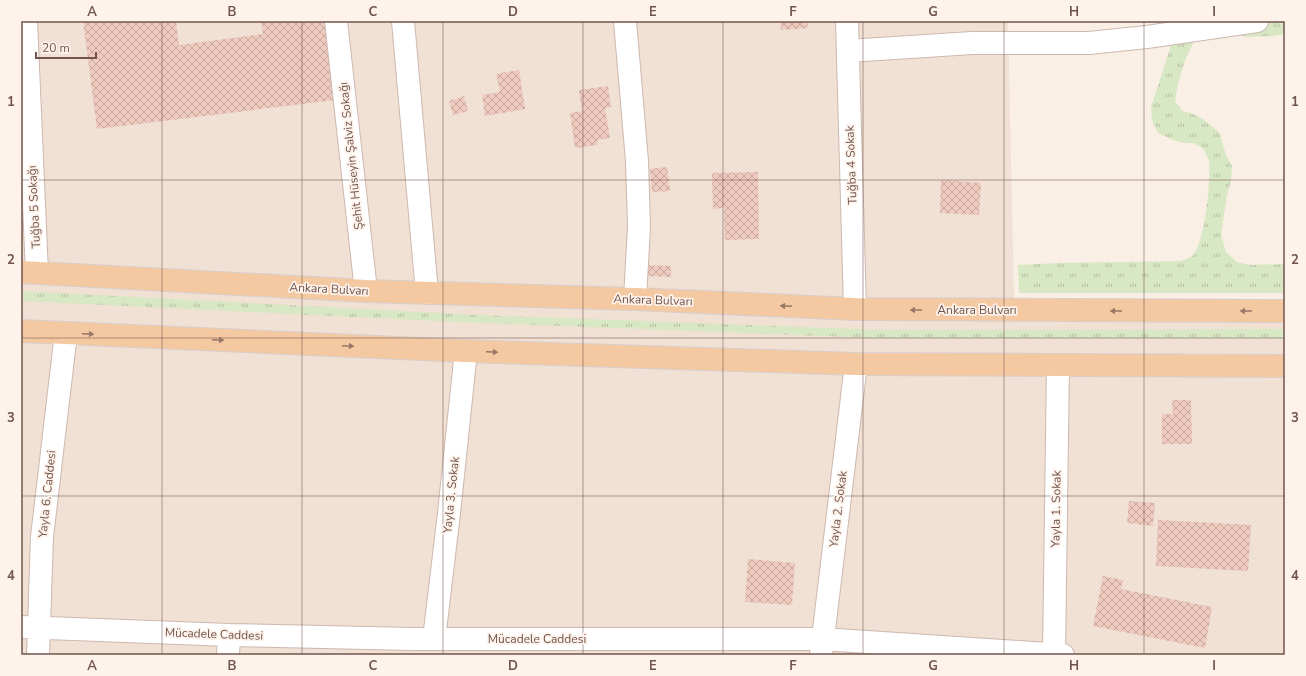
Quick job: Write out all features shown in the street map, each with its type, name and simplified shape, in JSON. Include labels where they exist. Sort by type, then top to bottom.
[{"type":"main road","name":"Ankara Bulvarı","points":[[29,272],[366,291],[635,299],[855,309],[1285,311]]},
{"type":"main road","points":[[21,331],[466,351],[856,364],[1285,366]]},
{"type":"street","name":"Tuğba 5 Sokağı","points":[[26,21],[29,272]]},
{"type":"street","name":"Şehit Hüseyin Şalviz Sokağı","points":[[336,21],[366,291]]},
{"type":"street","points":[[403,21],[427,293]]},
{"type":"street","points":[[625,21],[637,162],[639,227],[635,299]]},
{"type":"street","name":"Tuğba 4 Sokak","points":[[847,21],[855,309]]},
{"type":"street","points":[[848,51],[972,44],[1089,43],[1147,37],[1257,21]]},
{"type":"street","name":"Yayla 6. Caddesi","points":[[38,655],[30,627],[66,333]]},
{"type":"street","name":"Yayla 3. Sokak","points":[[420,644],[449,513],[466,351]]},
{"type":"street","name":"Yayla 2. Sokak","points":[[822,647],[856,364]]},
{"type":"street","name":"Yayla 1. Sokak","points":[[1058,365],[1058,654]]},
{"type":"street","name":"Mücadele Caddesi","points":[[30,627],[228,645],[420,644],[822,647],[1058,654]]},
{"type":"shaded area","points":[[21,21],[1008,21],[1014,298],[1285,299],[1285,655],[21,655]]},
{"type":"green space","points":[[1179,21],[1285,21],[1285,34],[1273,36],[1246,37],[1228,32],[1200,33],[1195,40],[1183,66],[1175,102],[1183,111],[1203,119],[1219,132],[1226,155],[1232,166],[1231,181],[1227,195],[1221,235],[1226,252],[1237,262],[1250,265],[1285,264],[1285,293],[1019,293],[1018,265],[1180,261],[1191,257],[1196,250],[1200,240],[1206,212],[1209,182],[1209,160],[1203,148],[1193,143],[1184,143],[1173,140],[1158,133],[1152,120],[1151,107]]},
{"type":"green space","points":[[21,291],[478,315],[887,330],[1285,329],[1285,338],[874,338],[457,322],[21,301]]},
{"type":"building","points":[[83,21],[176,21],[179,45],[263,34],[261,21],[326,21],[335,100],[97,129]]},
{"type":"building","points":[[780,21],[807,21],[808,28],[781,30]]},
{"type":"building","points":[[519,70],[525,109],[485,116],[482,95],[500,92],[496,74]]},
{"type":"building","points":[[608,86],[611,107],[605,108],[610,138],[597,140],[598,145],[575,148],[570,113],[582,111],[579,90]]},
{"type":"building","points":[[464,96],[468,111],[453,115],[449,101]]},
{"type":"building","points":[[667,167],[670,191],[652,192],[650,169]]},
{"type":"building","points":[[758,172],[759,239],[725,240],[724,208],[713,209],[712,173]]},
{"type":"building","points":[[941,180],[981,183],[979,215],[940,213]]},
{"type":"building","points":[[648,265],[671,266],[671,277],[648,276]]},
{"type":"building","points":[[1172,400],[1191,400],[1192,444],[1162,444],[1162,414],[1173,414]]},
{"type":"building","points":[[1129,501],[1155,503],[1153,526],[1127,523]]},
{"type":"building","points":[[1158,520],[1251,525],[1248,571],[1156,566]]},
{"type":"building","points":[[748,559],[795,563],[792,605],[745,602]]},
{"type":"building","points":[[1103,576],[1123,580],[1121,589],[1212,607],[1205,648],[1093,626]]}]
